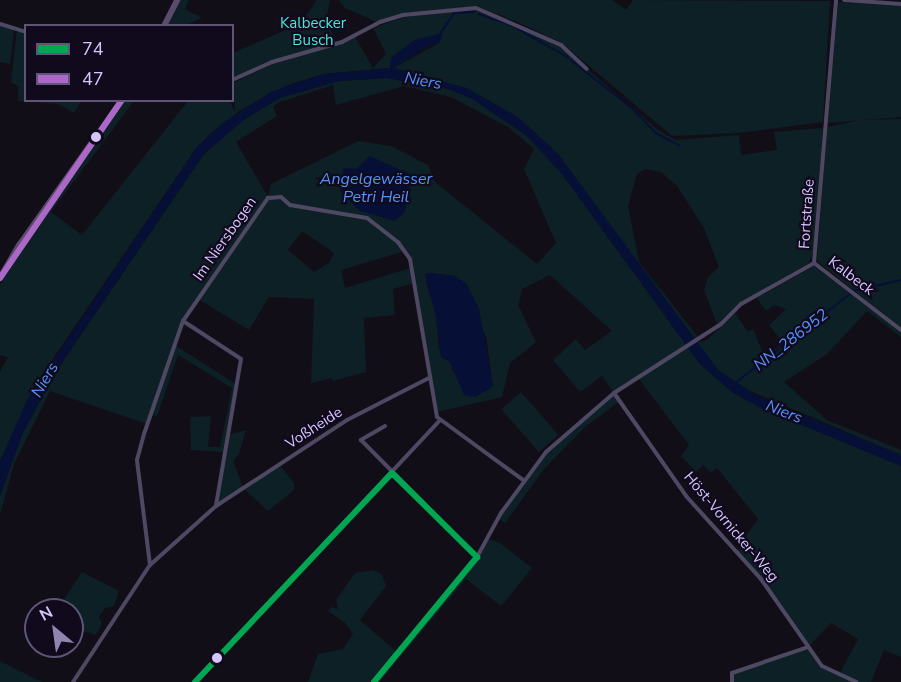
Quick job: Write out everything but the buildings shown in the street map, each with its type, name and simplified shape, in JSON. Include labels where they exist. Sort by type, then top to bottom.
[{"type":"main road","points":[[165,24],[177,0]]},
{"type":"main road","points":[[0,278],[25,236],[121,102]]},
{"type":"street","name":"Fortstraße","points":[[374,682],[477,557],[523,480],[546,452],[614,393],[695,342],[741,304],[814,263],[836,0]]},
{"type":"street","points":[[844,0],[901,4]]},
{"type":"street","points":[[234,79],[272,62],[342,42],[391,19],[476,8],[561,45],[586,69]]},
{"type":"street","points":[[0,24],[24,31]]},
{"type":"street","name":"Im Niersbogen","points":[[150,565],[137,460],[183,321],[268,198],[281,197],[290,205],[350,213],[379,225],[409,256],[429,378],[440,420]]},
{"type":"street","name":"Kalbeck","points":[[814,263],[901,330]]},
{"type":"street","points":[[183,321],[241,359],[216,506]]},
{"type":"street","name":"Voßheide","points":[[73,682],[150,565],[216,506],[347,420],[429,378]]},
{"type":"street","name":"Höst-Vornicker-Weg","points":[[614,393],[686,496],[761,579],[822,666],[856,682]]},
{"type":"street","points":[[195,682],[440,420],[523,480]]},
{"type":"street","points":[[385,426],[361,440],[477,557]]},
{"type":"street","points":[[732,682],[732,673],[808,647]]},
{"type":"green space","points":[[180,0],[189,0],[185,9],[202,18],[188,24],[168,24]]},
{"type":"green space","name":"Kalbecker Busch","points":[[316,0],[330,0],[326,20],[336,42],[234,78],[234,53],[288,29],[310,11]]},
{"type":"green space","points":[[339,0],[612,0],[626,10],[633,0],[830,1],[823,122],[738,133],[672,136],[562,43],[515,21],[476,6],[401,14],[377,22],[345,8]]},
{"type":"green space","points":[[838,2],[901,6],[901,117],[828,123]]},
{"type":"green space","points":[[473,9],[527,29],[565,50],[658,130],[676,140],[739,135],[741,155],[777,150],[774,132],[823,128],[815,247],[809,263],[737,305],[717,324],[704,290],[708,277],[719,267],[704,228],[677,186],[661,172],[645,169],[637,174],[628,206],[639,262],[698,337],[694,341],[558,154],[518,117],[466,88],[394,68],[439,43],[442,34],[423,38],[398,52],[390,68],[323,74],[288,85],[239,111],[197,147],[39,379],[0,461],[0,372],[8,357],[0,355],[0,285],[16,254],[124,102],[133,102],[51,212],[82,235],[187,102],[230,102],[235,112],[234,83],[273,64],[355,37],[373,68],[386,54],[373,28],[405,17]]},
{"type":"green space","points":[[0,25],[14,29],[10,64],[0,62]]},
{"type":"green space","points":[[17,30],[24,33],[24,101],[18,101],[18,86],[11,82]]},
{"type":"green space","points":[[387,78],[448,89],[471,98],[527,136],[562,174],[700,364],[732,392],[763,409],[901,466],[901,657],[884,650],[871,682],[732,682],[732,673],[807,647],[761,579],[733,550],[749,548],[746,536],[758,519],[717,468],[711,473],[703,465],[696,472],[681,456],[689,445],[639,379],[615,393],[620,401],[585,427],[544,469],[505,523],[498,518],[539,459],[614,393],[602,376],[580,392],[553,360],[576,339],[585,350],[612,331],[550,275],[522,289],[518,305],[536,342],[510,363],[502,397],[437,412],[414,283],[393,289],[395,315],[364,318],[366,372],[333,381],[332,378],[311,383],[314,299],[269,297],[249,330],[198,299],[183,321],[175,345],[237,385],[228,435],[246,430],[239,454],[233,461],[243,487],[279,464],[294,483],[294,490],[268,511],[243,488],[216,505],[224,452],[191,450],[190,417],[211,416],[208,447],[220,447],[232,388],[178,355],[157,416],[151,415],[147,424],[50,391],[14,464],[0,515],[0,496],[22,435],[53,376],[204,154],[245,119],[280,98],[339,81]],"holes":[[[333,85],[336,105],[404,86],[451,97],[508,127],[534,149],[524,169],[556,243],[537,264],[435,182],[428,165],[391,146],[358,141],[271,184],[268,197],[236,142],[277,116],[273,106]],[[302,231],[334,253],[330,262],[314,272],[288,250]],[[405,251],[411,268],[345,288],[341,270]],[[431,273],[455,276],[486,336],[493,386],[453,372],[450,362],[439,349],[436,316],[426,282]],[[831,623],[858,639],[839,675],[822,666],[808,647]]]},
{"type":"green space","points":[[31,102],[80,102],[74,113],[58,104]]},
{"type":"green space","points":[[901,119],[901,328],[817,261],[827,127],[860,120]]},
{"type":"green space","points":[[814,266],[901,332],[901,337],[867,311],[827,354],[784,382],[827,420],[901,450],[901,455],[748,390],[719,371],[695,343],[707,340],[735,313],[748,332],[753,329],[765,358],[783,343],[769,325],[786,309],[774,305],[766,311],[757,298]]},
{"type":"green space","points":[[521,392],[558,435],[539,452],[501,409]]},
{"type":"green space","points":[[488,539],[500,543],[532,568],[501,606],[466,579],[379,682],[308,682],[318,654],[343,649],[353,634],[345,623],[328,611],[331,607],[338,609],[336,600],[355,573],[374,570],[382,575],[386,586],[360,620],[398,653]]},
{"type":"green space","points":[[82,572],[119,591],[114,606],[105,608],[99,617],[102,624],[96,635],[84,631],[84,598],[65,598]]},
{"type":"green space","points":[[0,661],[42,682],[0,682]]},
{"type":"water","name":"Niers","points":[[443,33],[439,43],[427,46],[394,68],[466,88],[518,117],[558,154],[719,371],[757,396],[901,455],[901,466],[763,409],[732,392],[700,364],[562,174],[527,136],[471,98],[448,89],[387,78],[339,81],[280,98],[245,119],[204,154],[53,375],[22,435],[0,496],[0,461],[27,400],[197,147],[224,122],[271,92],[323,74],[390,68],[391,58],[414,40]]},
{"type":"water","name":"Angelgewässer Petri Heil","points":[[370,156],[412,175],[405,212],[395,221],[360,211],[340,191],[343,168],[356,169]]},
{"type":"water","points":[[425,274],[455,276],[466,283],[479,308],[493,387],[475,397],[464,395],[450,362],[441,357],[436,316]]},
{"type":"waterway","points":[[440,34],[454,13],[474,12]]},
{"type":"waterway","points":[[479,14],[513,26],[569,58]]},
{"type":"waterway","points":[[571,60],[631,107],[656,133],[680,146]]},
{"type":"waterway","name":"NN_286952","points":[[853,291],[901,280]]},
{"type":"waterway","name":"NN_286952","points":[[735,383],[850,294]]},
{"type":"transit line","name":"47","points":[[0,278],[121,102]]},
{"type":"transit line","name":"74","points":[[392,473],[477,557]]},
{"type":"transit line","name":"74","points":[[195,682],[392,473]]},
{"type":"transit line","name":"74","points":[[374,682],[477,557]]}]
